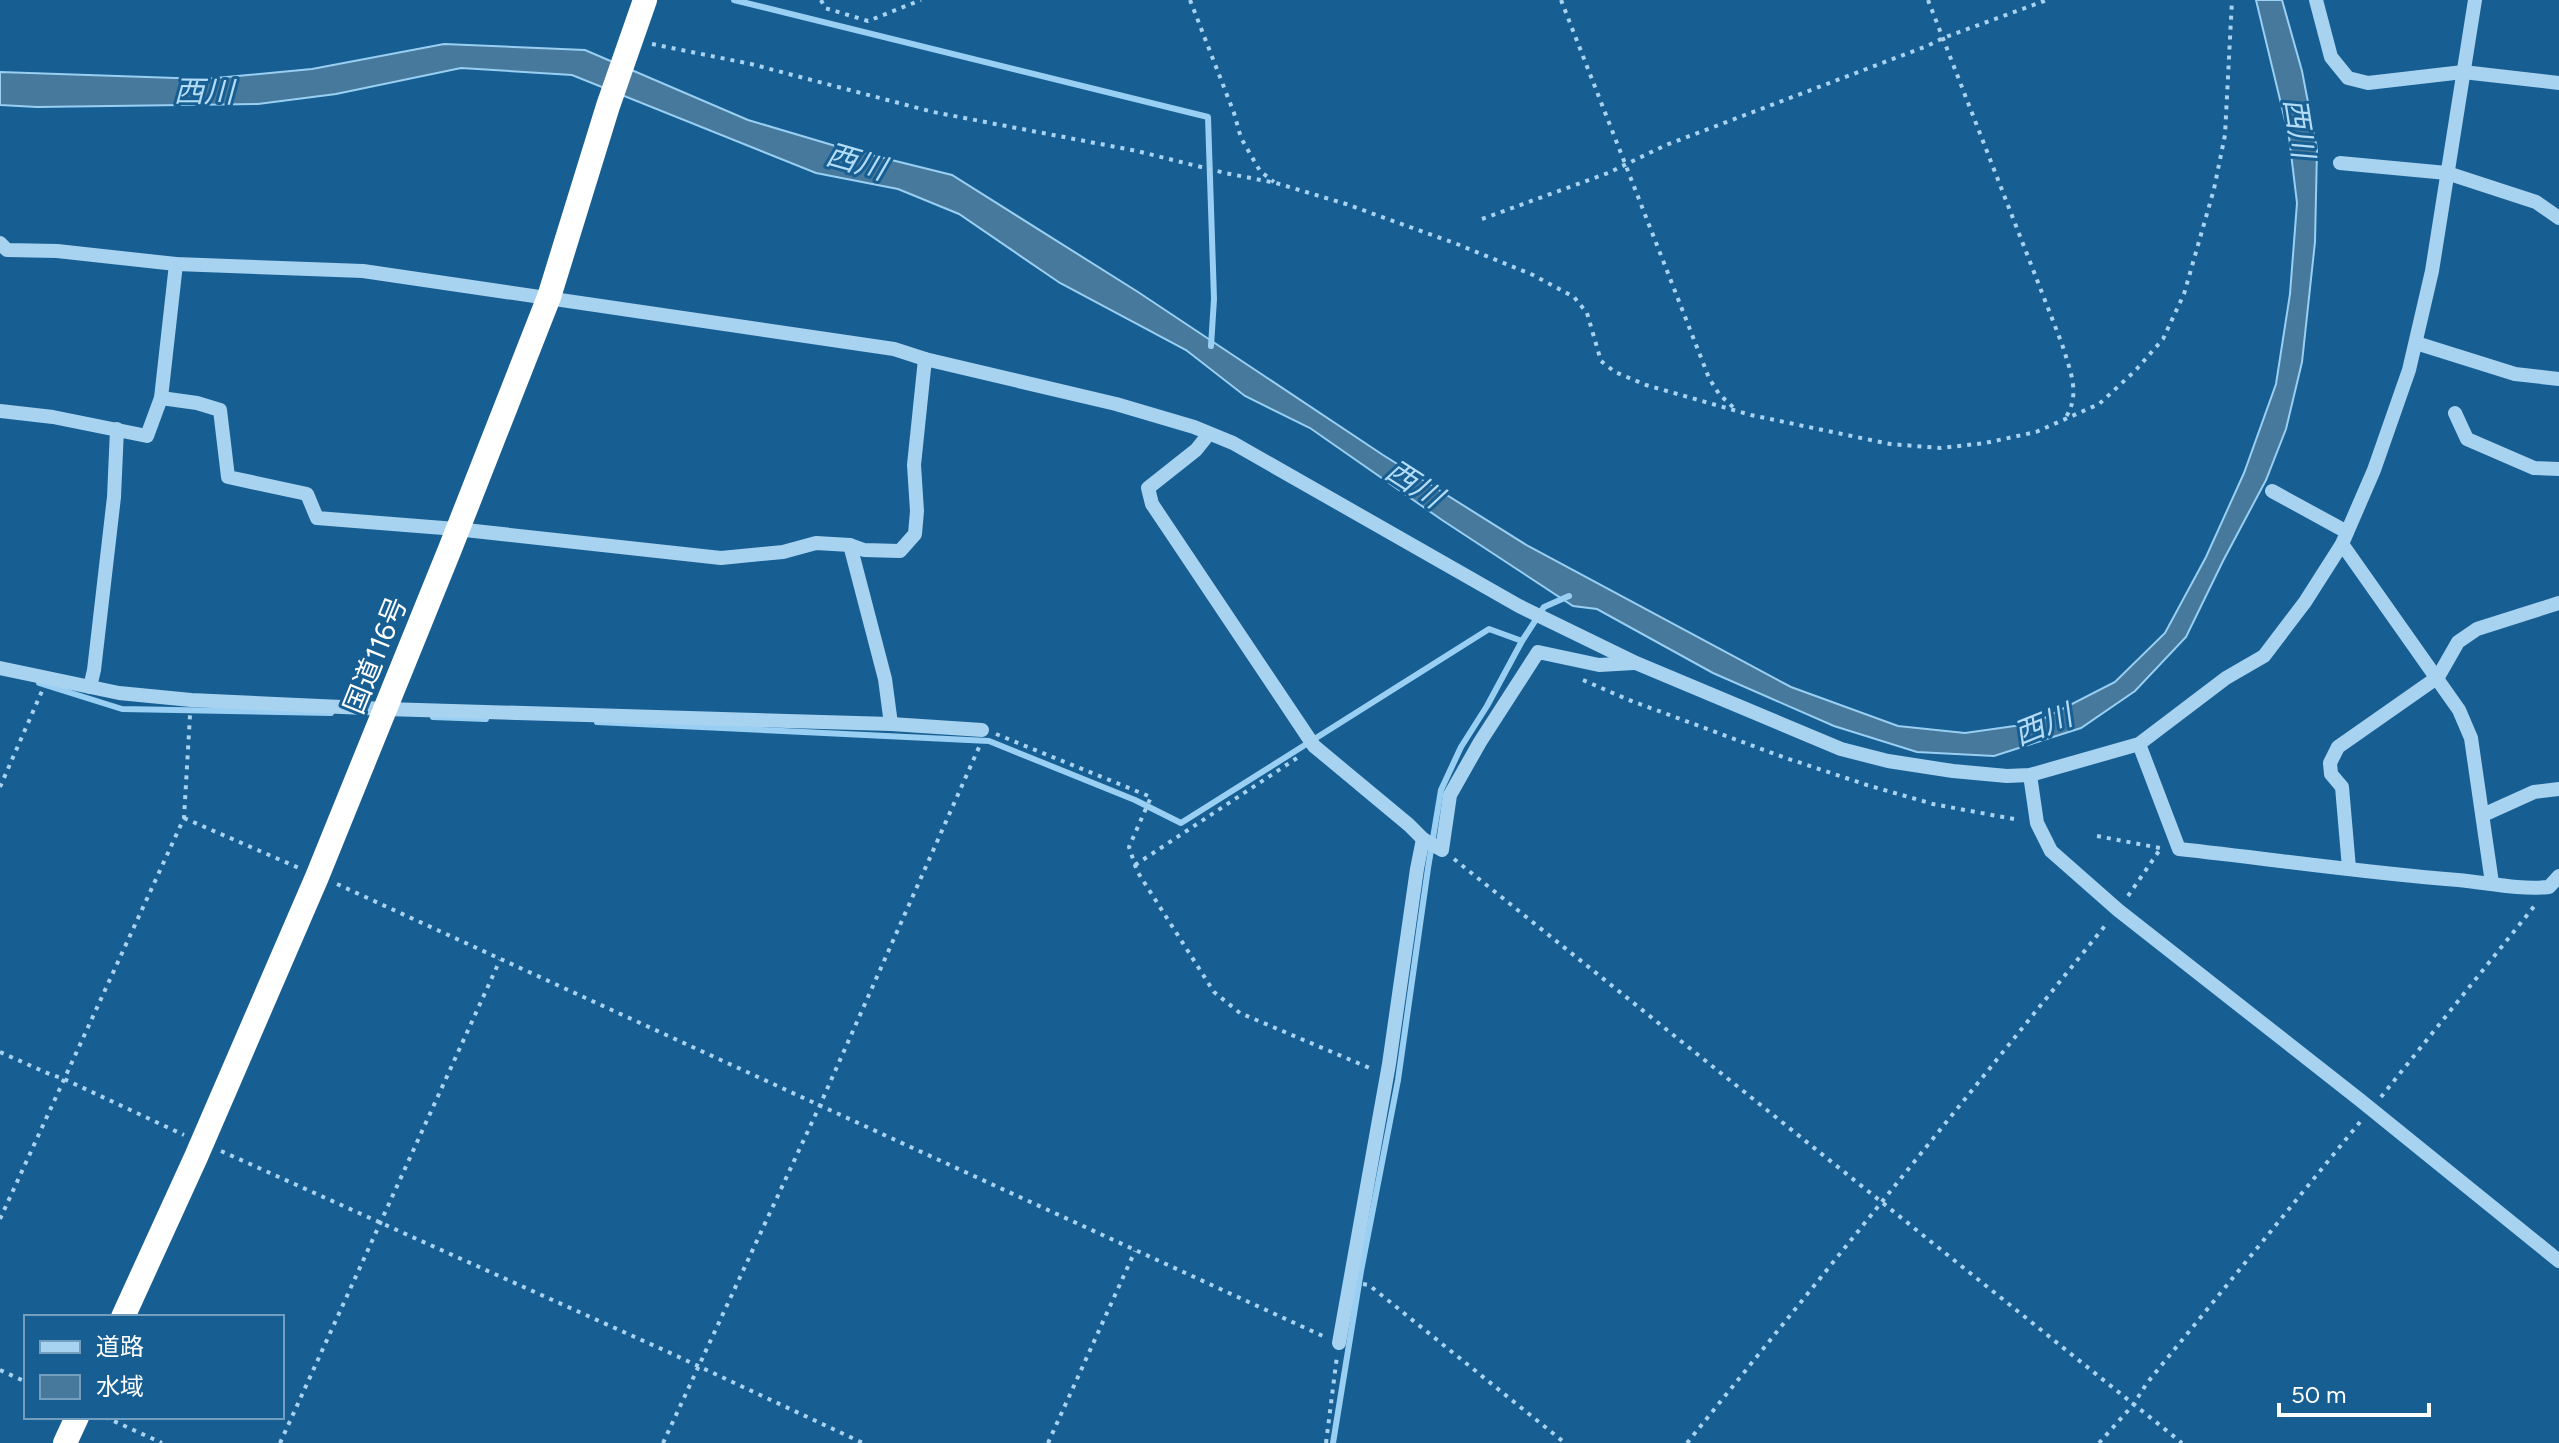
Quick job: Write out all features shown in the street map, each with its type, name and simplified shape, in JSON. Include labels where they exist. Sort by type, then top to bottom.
[{"type":"highway","name":"国道116号","points":[[124,1315],[202,1143],[386,709],[549,297],[608,106],[645,0]]},
{"type":"highway","points":[[65,1443],[76,1419]]},
{"type":"street","points":[[2316,0],[2331,57],[2348,78],[2368,83],[2463,72],[2559,83]]},
{"type":"street","points":[[0,243],[7,250],[57,251],[176,264],[363,271],[549,297],[894,349],[1116,404],[1194,427],[1246,450],[1519,606],[1636,663],[1841,749],[1888,761],[1953,771],[2030,775],[2139,744],[2226,678],[2264,656],[2305,602],[2345,538],[2374,470],[2416,343],[2432,271],[2475,0]]},
{"type":"street","points":[[2340,163],[2447,173],[2536,202],[2559,218]]},
{"type":"street","points":[[0,411],[53,417],[147,436],[161,398],[176,264]]},
{"type":"street","points":[[2416,343],[2515,374],[2559,379]]},
{"type":"street","points":[[161,398],[220,410],[228,477],[307,494],[317,518],[456,529],[721,558],[783,552],[816,543],[850,545],[864,550],[900,551],[915,534],[914,465],[925,359]]},
{"type":"street","points":[[2455,413],[2467,439],[2534,468],[2559,469]]},
{"type":"street","points":[[90,687],[114,497],[117,429]]},
{"type":"street","points":[[1208,435],[1196,450],[1148,488],[1152,504],[1314,746],[1423,839],[1442,850],[1450,795],[1538,652],[1599,665],[1636,663]]},
{"type":"street","points":[[2272,491],[2345,538],[2459,710],[2471,738],[2492,883]]},
{"type":"street","points":[[850,545],[885,679],[891,724]]},
{"type":"street","points":[[2349,868],[2342,787],[2331,774],[2330,763],[2338,747],[2438,677],[2458,642],[2477,629],[2559,603]]},
{"type":"street","points":[[0,668],[119,693],[191,700],[891,724],[982,730]]},
{"type":"street","points":[[2139,744],[2179,849],[2527,889],[2554,882]]},
{"type":"street","points":[[2030,775],[2037,823],[2051,851],[2118,910],[2371,1108],[2559,1261]]},
{"type":"street","points":[[2483,815],[2534,792],[2559,789]]},
{"type":"street","points":[[1339,1343],[1387,1080],[1423,839]]},
{"type":"path","points":[[821,0],[825,8],[868,21],[921,0]]},
{"type":"path","points":[[1190,0],[1241,138],[1260,171],[1276,183]]},
{"type":"path","points":[[1561,0],[1709,378],[1719,394],[1737,410]]},
{"type":"path","points":[[1928,0],[2062,344],[2073,385],[2074,407],[2064,420]]},
{"type":"path","points":[[1482,219],[1625,165],[1666,145],[2047,0]]},
{"type":"path","points":[[629,48],[751,64],[933,112],[1137,151],[1276,183],[1360,209],[1533,275],[1574,297],[1587,313],[1601,361],[1615,372],[1646,385],[1737,410],[1890,444],[1941,448],[2036,432],[2099,404],[2135,371],[2163,339],[2184,294],[2214,189],[2225,135],[2232,0]]},
{"type":"path","points":[[1572,676],[1783,757],[1867,785],[1933,804],[2037,823]]},
{"type":"path","points":[[0,787],[39,701],[46,677]]},
{"type":"path","points":[[0,1219],[184,818],[191,700]]},
{"type":"path","points":[[663,1443],[820,1105],[979,750],[982,730],[1006,736],[1151,797],[1129,847],[1135,865],[1166,919],[1214,992],[1240,1013],[1368,1067],[1387,1080]]},
{"type":"path","points":[[1135,865],[1314,746]]},
{"type":"path","points":[[184,818],[1339,1343],[1326,1443]]},
{"type":"path","points":[[1687,1443],[2118,910],[2161,848],[2097,836]]},
{"type":"path","points":[[1442,850],[2182,1443]]},
{"type":"path","points":[[2099,1443],[2447,1018],[2554,882]]},
{"type":"path","points":[[280,1443],[500,960]]},
{"type":"path","points":[[0,1052],[863,1443]]},
{"type":"path","points":[[1048,1443],[1135,1251]]},
{"type":"path","points":[[1351,1280],[1369,1285],[1565,1443]]},
{"type":"path","points":[[0,1370],[24,1381]]},
{"type":"path","points":[[109,1419],[162,1443]]},
{"type":"water","name":"西川","points":[[2256,0],[2282,0],[2302,71],[2317,149],[2315,242],[2302,362],[2286,429],[2266,480],[2186,637],[2135,691],[2081,728],[1994,756],[1917,752],[1834,726],[1713,673],[1597,609],[1573,606],[1310,428],[1245,396],[1186,350],[1060,283],[959,214],[898,189],[816,173],[572,75],[461,68],[336,94],[258,104],[0,105],[0,72],[205,79],[312,69],[444,44],[585,50],[748,120],[952,175],[1528,546],[1791,687],[1898,726],[1965,733],[2035,723],[2115,682],[2165,633],[2206,557],[2244,473],[2276,384],[2290,294],[2297,203],[2289,137]]},
{"type":"waterway","points":[[734,0],[1208,117],[1214,299],[1211,346]]},
{"type":"waterway","points":[[1333,1443],[1361,1271],[1398,1080],[1441,790],[1461,747],[1544,607],[1569,596]]},
{"type":"waterway","points":[[597,722],[989,741],[1135,800],[1181,823],[1489,629],[1522,641]]},
{"type":"waterway","points":[[39,683],[122,709],[331,713]]},
{"type":"waterway","points":[[433,717],[486,719]]}]
